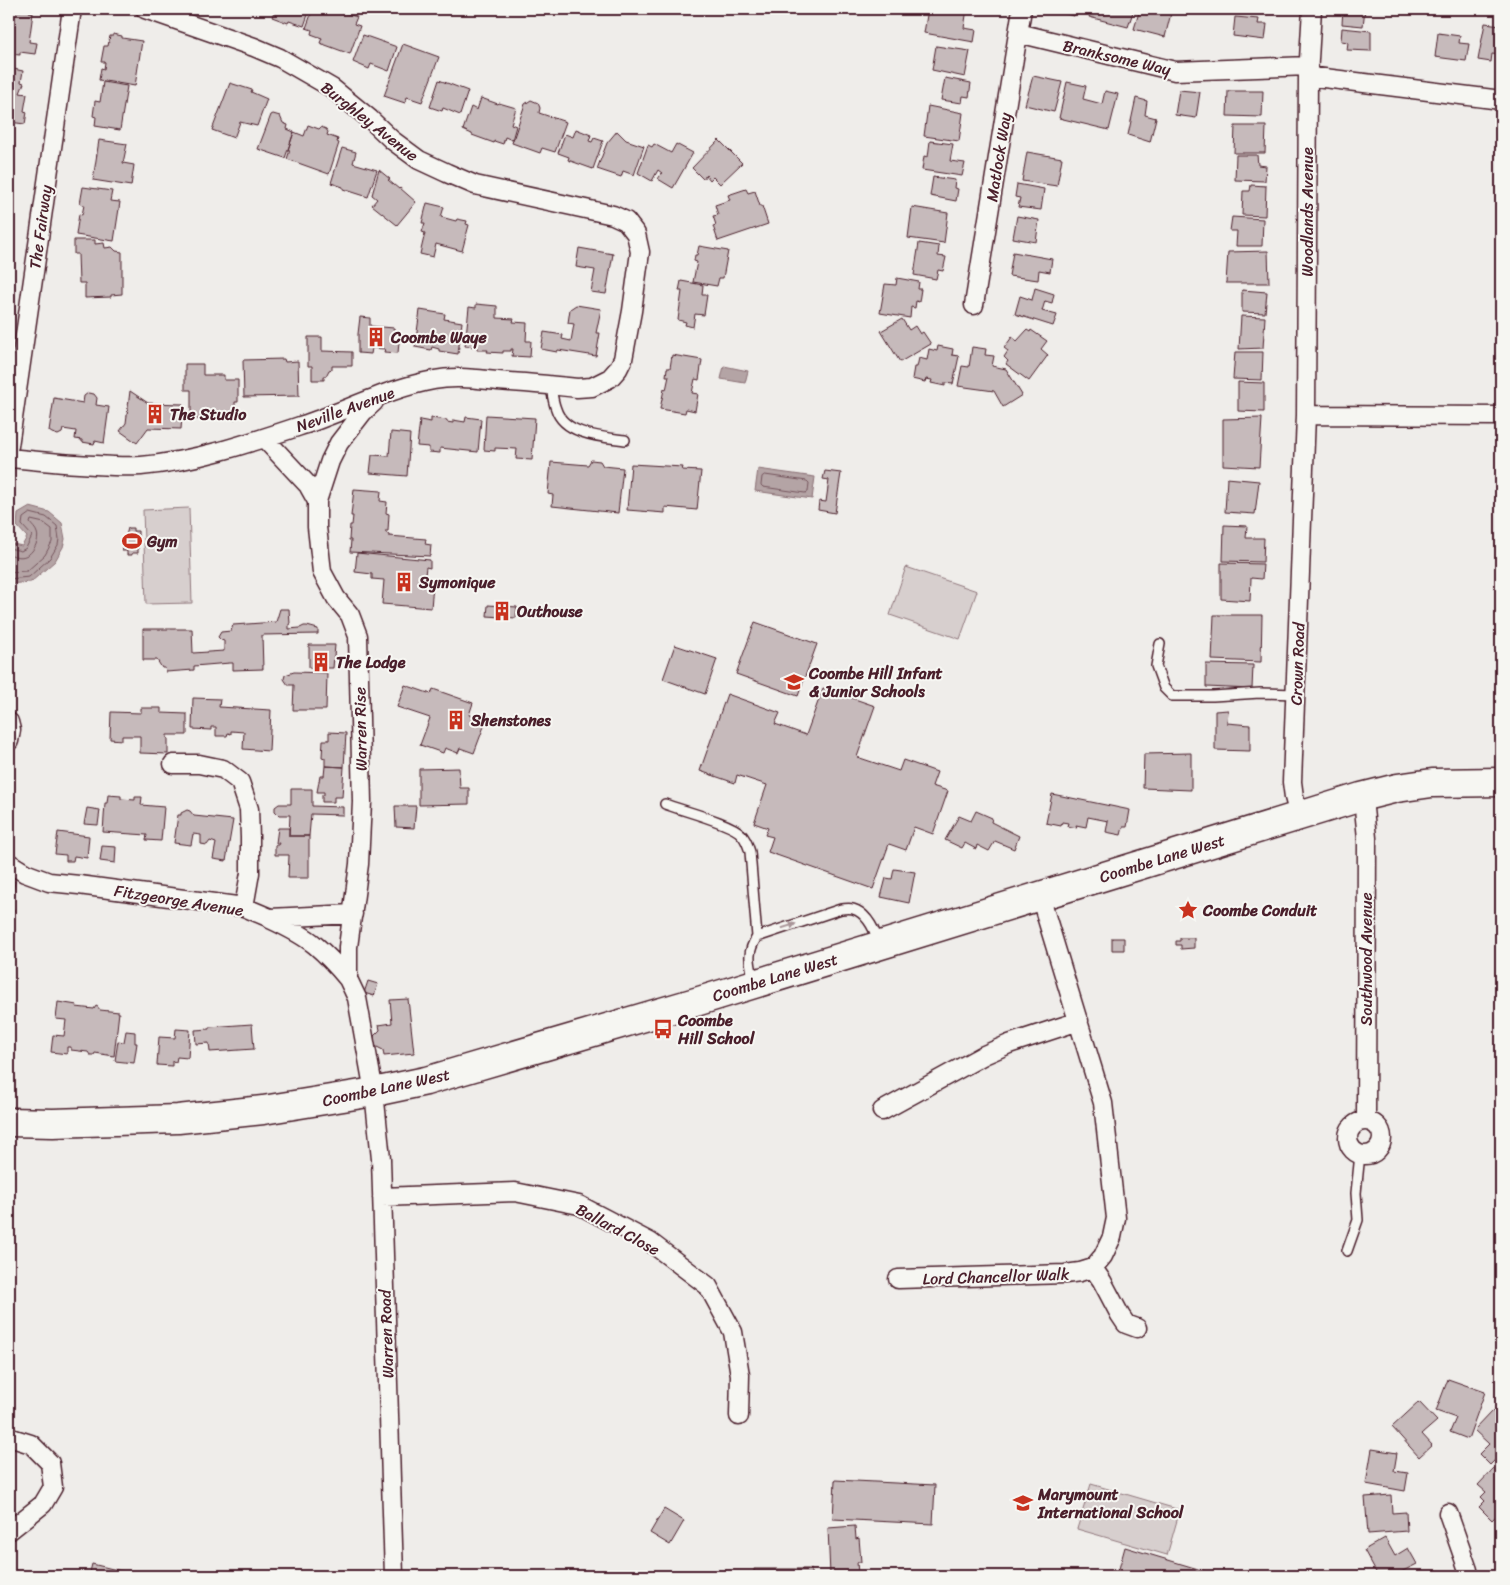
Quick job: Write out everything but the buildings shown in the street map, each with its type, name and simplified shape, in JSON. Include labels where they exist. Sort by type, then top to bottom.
[{"type":"main road","name":"Coombe Lane West","points":[[9,1122],[53,1123],[178,1119],[263,1110],[374,1092],[426,1081],[755,983],[1361,797],[1397,788],[1432,783],[1501,782]]},
{"type":"street","name":"The Fairway","points":[[9,446],[72,9]]},
{"type":"street","name":"Burghley Avenue","points":[[145,9],[238,41],[280,58],[332,88],[392,140],[419,160],[447,174],[475,185],[614,215],[626,221],[636,234],[640,252],[632,310]]},
{"type":"street","name":"Matlock Way","points":[[974,305],[1022,9]]},
{"type":"street","name":"Woodlands Avenue","points":[[1302,512],[1306,415],[1308,71],[1312,9]]},
{"type":"street","name":"Branksome Way","points":[[1018,33],[1175,71],[1308,71],[1501,100]]},
{"type":"street","name":"Neville Avenue","points":[[9,458],[60,463],[140,466],[172,462],[264,438],[383,394],[433,380],[453,378],[576,388],[592,387],[610,378],[618,369],[623,359],[632,310]]},
{"type":"street","name":"Warren Rise","points":[[374,1092],[357,998],[348,979],[348,947],[359,864],[362,802],[358,636],[350,615],[336,598],[322,572],[317,527],[317,501],[330,461],[339,443],[363,412],[383,394]]},
{"type":"street","points":[[1306,415],[1501,416]]},
{"type":"street","points":[[264,438],[308,484],[317,501]]},
{"type":"street","name":"Crown Road","points":[[1299,816],[1292,782],[1302,512]]},
{"type":"street","points":[[9,722],[11,730],[9,741]]},
{"type":"street","points":[[173,764],[199,764],[223,768],[240,782],[249,809],[250,838],[250,873],[244,908]]},
{"type":"street","name":"Southwood Avenue","points":[[1361,797],[1367,838],[1366,1121]]},
{"type":"street","name":"Fitzgeorge Avenue","points":[[9,863],[25,873],[49,882],[244,908],[270,918],[353,914]]},
{"type":"street","name":"Lord Chancellor Walk","points":[[898,1279],[1080,1272],[1093,1268],[1103,1256],[1112,1237],[1116,1218],[1103,1103],[1040,896]]},
{"type":"street","points":[[270,918],[314,944],[332,960],[348,979]]},
{"type":"street","points":[[882,1111],[984,1055],[1008,1044],[1079,1021]]},
{"type":"street","name":"Warren Road","points":[[374,1092],[381,1159],[394,1576]]},
{"type":"street","points":[[1366,1121],[1376,1125],[1382,1140],[1373,1152],[1360,1154],[1353,1150],[1348,1134],[1355,1124],[1366,1121]]},
{"type":"street","name":"Ballard Close","points":[[382,1197],[515,1192],[579,1205],[650,1242],[708,1286],[733,1332],[740,1375],[739,1416]]},
{"type":"street","name":"Lord Chancellor Walk","points":[[1093,1268],[1102,1280],[1126,1324],[1137,1328]]},
{"type":"street","points":[[9,1438],[15,1438],[31,1444],[50,1463],[53,1487],[43,1504],[9,1531]]},
{"type":"street","points":[[1448,1512],[1468,1570],[1466,1576]]},
{"type":"lane","points":[[551,386],[556,411],[575,430],[589,435],[625,440]]},
{"type":"lane","points":[[1160,644],[1156,666],[1164,688],[1172,696],[1260,693],[1296,694]]},
{"type":"lane","points":[[665,804],[727,826],[740,832],[746,841],[750,852],[757,936],[751,945],[749,960],[755,983]]},
{"type":"lane","points":[[757,936],[841,909],[854,909],[872,925],[880,945]]},
{"type":"lane","points":[[1347,1251],[1358,1220],[1356,1193],[1360,1154]]},
{"type":"shaded area","points":[[189,508],[192,603],[146,604],[143,510]]},
{"type":"shaded area","points":[[906,567],[977,591],[960,639],[890,615]]},
{"type":"shaded area","points":[[1091,1484],[1180,1510],[1167,1555],[1077,1529]]},
{"type":"water","points":[[724,366],[748,371],[745,383],[721,379]]},
{"type":"water","points":[[758,469],[815,477],[812,499],[755,491]]},
{"type":"water","points":[[30,507],[49,512],[62,523],[65,539],[63,547],[55,561],[31,582],[9,584],[9,543],[22,546],[27,537],[17,526],[18,514]]},
{"type":"place","name":"Coombe Waye","points":[[376,337]]},
{"type":"place","name":"The Studio","points":[[155,414]]},
{"type":"place","name":"Gym","points":[[132,541]]},
{"type":"place","name":"Symonique","points":[[404,582]]},
{"type":"place","name":"Outhouse","points":[[502,611]]},
{"type":"place","name":"The Lodge","points":[[321,662]]},
{"type":"place","name":"Coombe Hill Infant & Junior Schools","points":[[794,682]]},
{"type":"place","name":"Shenstones","points":[[456,720]]},
{"type":"place","name":"Coombe Conduit","points":[[1188,910]]},
{"type":"place","name":"Coombe Hill School","points":[[663,1029]]},
{"type":"place","name":"Marymount International School","points":[[1023,1503]]}]
